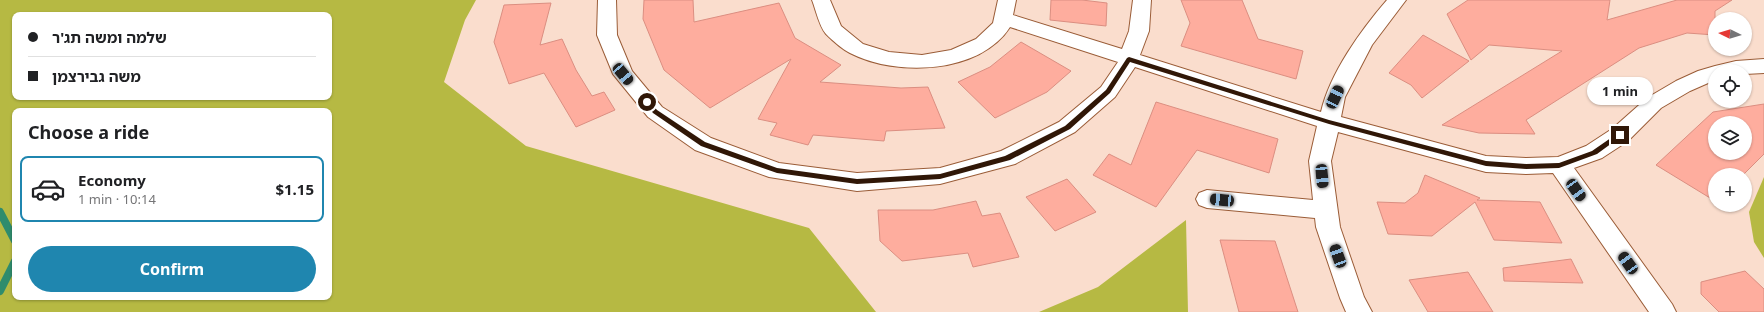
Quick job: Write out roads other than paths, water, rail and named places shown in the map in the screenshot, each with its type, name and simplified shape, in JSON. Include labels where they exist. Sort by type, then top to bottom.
[{"type":"street","points":[[607,0],[607,35],[623,74],[655,112],[703,144],[777,171],[857,182],[940,176],[1007,158],[1067,128],[1108,92],[1129,59],[1139,31],[1142,0]]},
{"type":"street","points":[[821,0],[823,13],[830,26],[841,38],[856,48],[872,55],[898,61],[935,61],[968,52],[984,44],[1000,28],[1006,9],[1129,59],[1329,122],[1486,164],[1526,166],[1559,165],[1594,152],[1620,135],[1654,103],[1683,86],[1708,75]]},
{"type":"street","points":[[1359,312],[1352,298],[1328,227],[1320,161],[1335,97],[1363,43],[1397,0]]},
{"type":"street","points":[[1752,67],[1764,66]]},
{"type":"street","points":[[1559,165],[1663,312]]},
{"type":"street","points":[[1207,198],[1326,210]]},
{"type":"waterway","points":[[0,212],[12,235]]},
{"type":"waterway","points":[[0,291],[12,267]]}]
